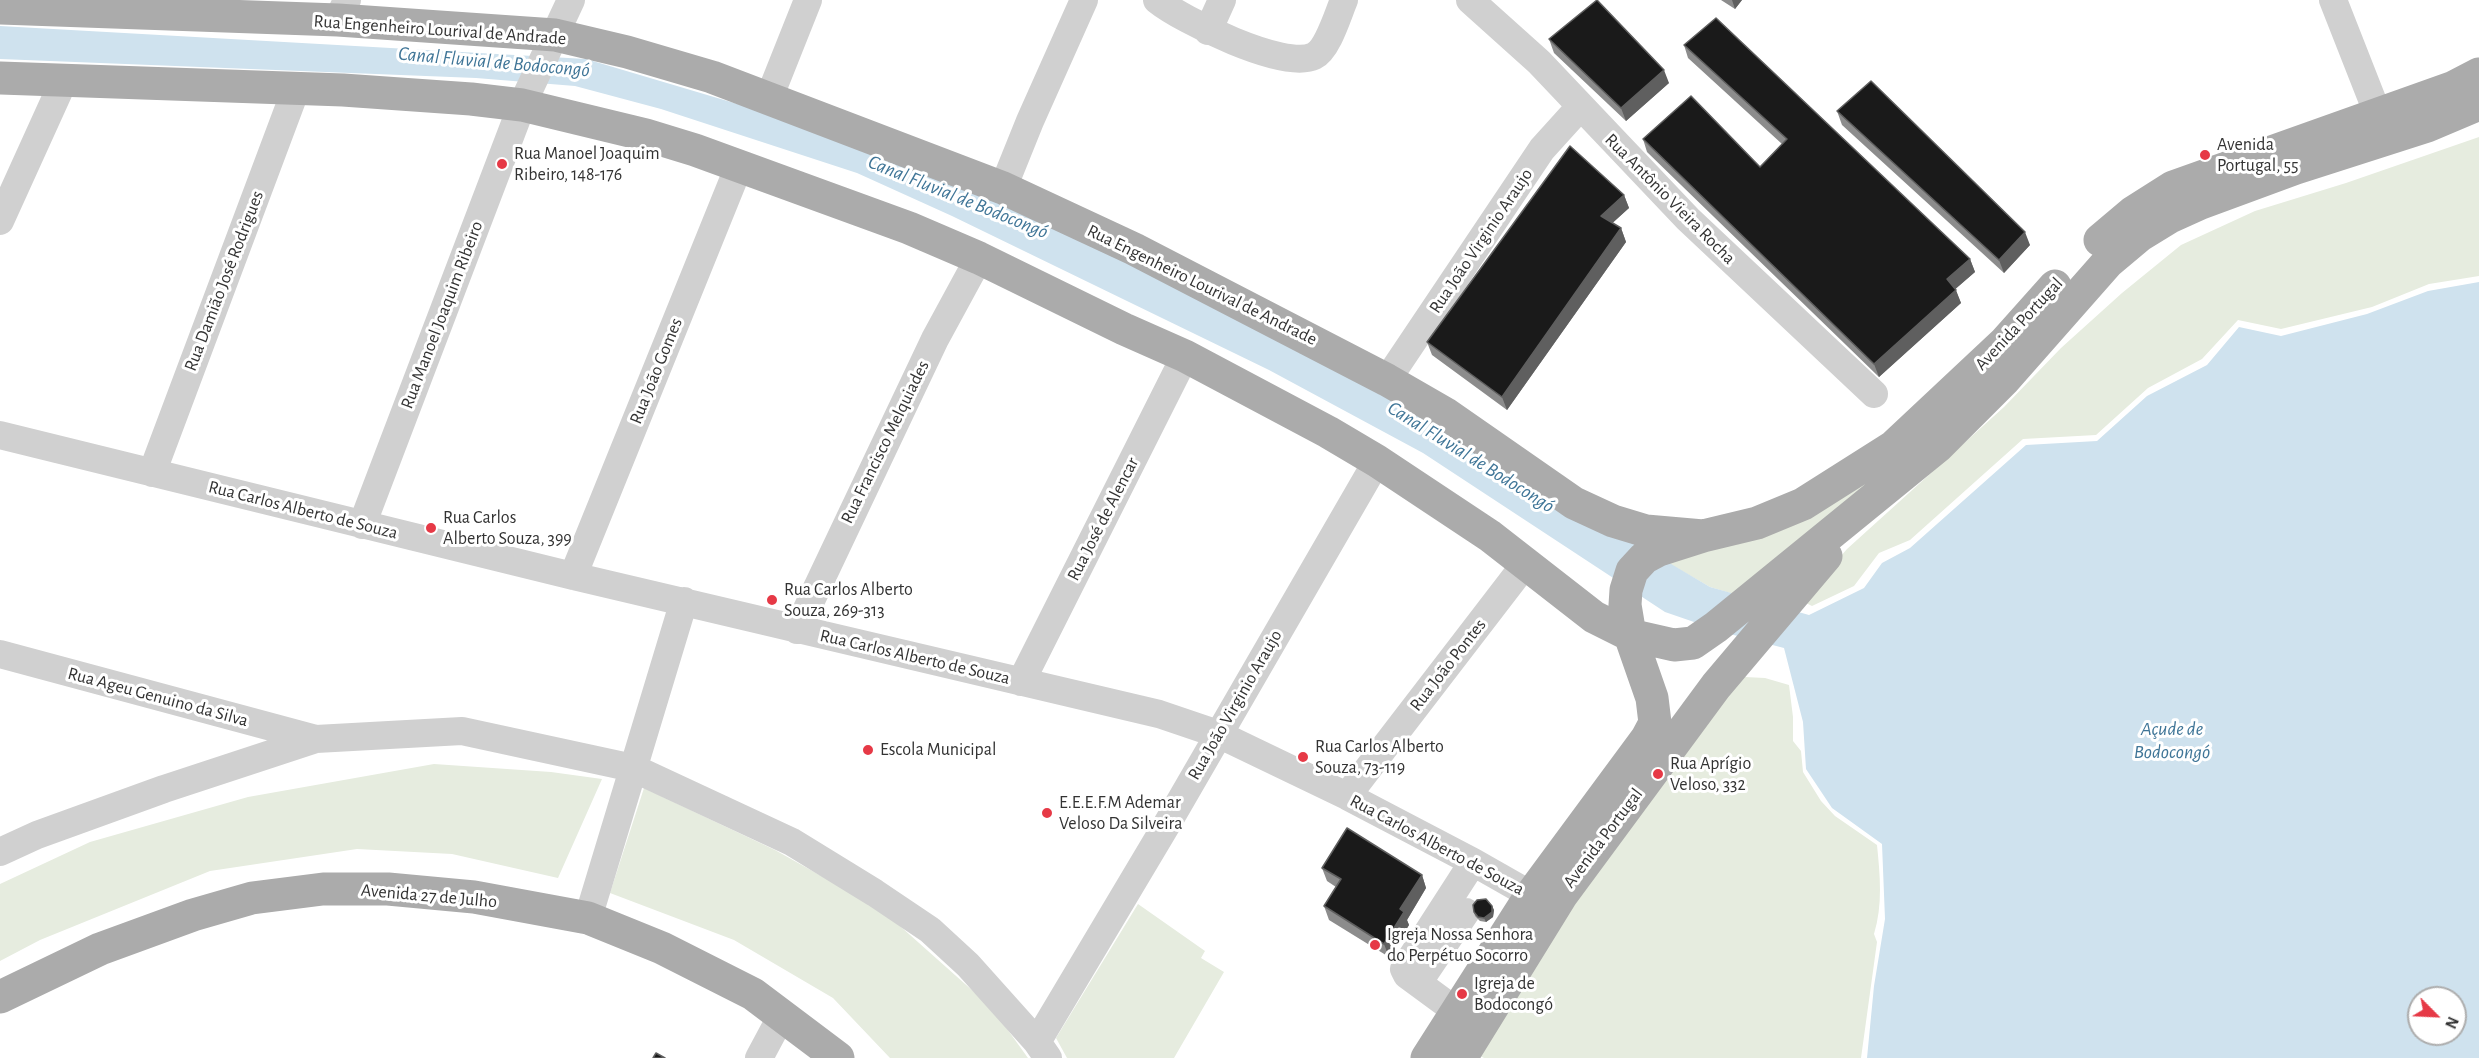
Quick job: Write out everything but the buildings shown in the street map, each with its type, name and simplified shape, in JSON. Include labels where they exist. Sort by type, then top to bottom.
[{"type":"main road","name":"Rua Engenheiro Lourival de Andrade","points":[[0,8],[95,6],[343,10],[553,40],[648,58],[712,77],[1003,188],[1144,254],[1387,380],[1446,414],[1574,503],[1613,521],[1646,531],[1702,536]]},
{"type":"main road","name":"Avenida Portugal","points":[[1461,1058],[1540,904],[1655,723],[1652,698],[1626,590],[1632,571],[1644,558],[1659,550],[1702,536],[1757,524],[1803,504],[1893,447],[2005,342],[2089,250],[2140,208],[2173,187],[2318,136],[2377,112],[2454,87],[2479,74]]},
{"type":"main road","points":[[0,78],[524,99],[646,135],[739,166],[909,228],[979,258],[1124,329],[1185,356],[1310,422],[1377,461],[1526,563],[1594,617],[1636,628]]},
{"type":"main road","name":"Avenida Portugal","points":[[1636,628],[1674,645],[1693,643],[1772,598],[1964,422],[2108,262],[2139,236],[2170,217],[2202,203],[2296,168],[2427,126],[2479,104]]},
{"type":"main road","name":"Avenida Portugal","points":[[1427,1058],[1456,1011],[1716,686],[1772,598]]},
{"type":"main road","name":"Avenida 27 de Julho","points":[[0,997],[100,949],[193,915],[252,898],[323,889],[388,889],[474,897],[588,918],[662,948],[753,994],[838,1058]]},
{"type":"street","points":[[553,40],[571,0]]},
{"type":"street","points":[[769,98],[808,0]]},
{"type":"street","points":[[1003,188],[1084,0]]},
{"type":"street","points":[[1157,0],[1208,31],[1278,55],[1303,58],[1314,57],[1321,50],[1344,0]]},
{"type":"street","points":[[1208,31],[1222,0]]},
{"type":"street","name":"Rua Antônio Vieira Rocha","points":[[1470,0],[1539,62],[1688,219],[1874,394]]},
{"type":"street","points":[[2333,0],[2377,112]]},
{"type":"street","name":"Rua Manoel Joaquim Ribeiro","points":[[362,525],[524,99],[553,40]]},
{"type":"street","points":[[0,221],[64,80]]},
{"type":"street","name":"Rua Damião José Rodrigues","points":[[152,473],[296,89]]},
{"type":"street","name":"Rua João Virginio Araujo","points":[[1387,380],[1542,149],[1580,107]]},
{"type":"street","name":"Rua João Gomes","points":[[573,576],[739,166]]},
{"type":"street","name":"Rua Francisco Melquiades","points":[[797,630],[935,339],[979,258]]},
{"type":"street","name":"Rua José de Alencar","points":[[1022,682],[1185,356]]},
{"type":"street","name":"Rua Carlos Alberto de Souza","points":[[0,435],[797,630],[1159,714],[1218,734],[1347,796],[1473,862],[1540,904]]},
{"type":"street","name":"Rua João Virginio Araujo","points":[[1043,1050],[1218,734],[1377,461]]},
{"type":"street","name":"Rua João Pontes","points":[[1347,796],[1526,563]]},
{"type":"street","points":[[588,918],[684,601]]},
{"type":"street","name":"Rua Ageu Genuino da Silva","points":[[0,654],[316,739]]},
{"type":"street","points":[[0,852],[37,835],[164,789],[316,739],[423,731],[462,731],[633,768],[792,842],[876,893],[930,930],[968,966],[1043,1050]]},
{"type":"street","points":[[1456,1011],[1418,984],[1407,975],[1404,969],[1473,862]]},
{"type":"street","points":[[1418,984],[1466,912]]},
{"type":"street","points":[[759,1058],[782,1015]]},
{"type":"shaded area","points":[[2479,137],[2479,276],[2429,284],[2372,307],[2281,329],[2238,320],[2202,359],[2148,388],[2096,435],[2023,439],[1910,540],[1879,553],[1854,586],[1812,606],[1802,601],[1847,549],[2004,407],[2061,348],[2122,293],[2181,245],[2255,211],[2346,183]]},
{"type":"shaded area","points":[[2174,211],[2019,356],[1740,596],[1710,587],[1663,560],[1795,516]]},
{"type":"shaded area","points":[[1745,677],[1765,678],[1789,685],[1793,741],[1801,751],[1803,772],[1821,801],[1835,816],[1877,845],[1880,901],[1874,934],[1877,942],[1861,1058],[1484,1058],[1480,1056],[1547,935],[1723,696]]},
{"type":"shaded area","points":[[434,764],[551,772],[602,779],[558,878],[452,854],[357,849],[210,871],[40,940],[0,961],[0,884],[90,842],[248,797]]},
{"type":"shaded area","points":[[644,788],[775,850],[882,910],[992,1008],[1028,1058],[890,1058],[833,998],[734,940],[610,893]]},
{"type":"shaded area","points":[[1138,904],[1205,951],[1201,958],[1224,972],[1174,1058],[1067,1058],[1056,1038]]},
{"type":"water","name":"Açude de Bodocongó","points":[[0,26],[586,59],[869,143],[1294,341],[1710,587],[1809,615],[1864,588],[1882,563],[1910,548],[2026,445],[2097,441],[2147,396],[2207,365],[2239,327],[2281,336],[2367,314],[2428,291],[2479,282],[2479,1058],[1867,1058],[1874,986],[1885,919],[1882,844],[1832,808],[1806,769],[1803,722],[1784,648],[1726,633],[1665,612],[1423,453],[1269,370],[952,216],[857,173],[661,109],[575,86],[476,78],[0,59]]},
{"type":"place","name":"Avenida Portugal, 55","points":[[2205,155]]},
{"type":"place","name":"Rua Manoel Joaquim Ribeiro, 148-176","points":[[502,164]]},
{"type":"place","name":"Rua Carlos Alberto Souza, 399","points":[[431,528]]},
{"type":"place","name":"Rua Carlos Alberto Souza, 269-313","points":[[772,600]]},
{"type":"place","name":"Escola Municipal","points":[[868,750]]},
{"type":"place","name":"Rua Carlos Alberto Souza, 73-119","points":[[1303,757]]},
{"type":"place","name":"Rua Aprígio Veloso, 332","points":[[1658,774]]},
{"type":"place","name":"E.E.E.F.M Ademar Veloso Da Silveira","points":[[1047,813]]},
{"type":"place","name":"Igreja Nossa Senhora do Perpétuo Socorro","points":[[1375,945]]},
{"type":"place","name":"Igreja de Bodocongó","points":[[1462,994]]},
{"type":"water label","name":"Canal Fluvial de Bodocongó","points":[[494,62]]},
{"type":"water label","name":"Canal Fluvial de Bodocongó","points":[[958,197]]},
{"type":"water label","name":"Canal Fluvial de Bodocongó","points":[[1471,457]]}]
